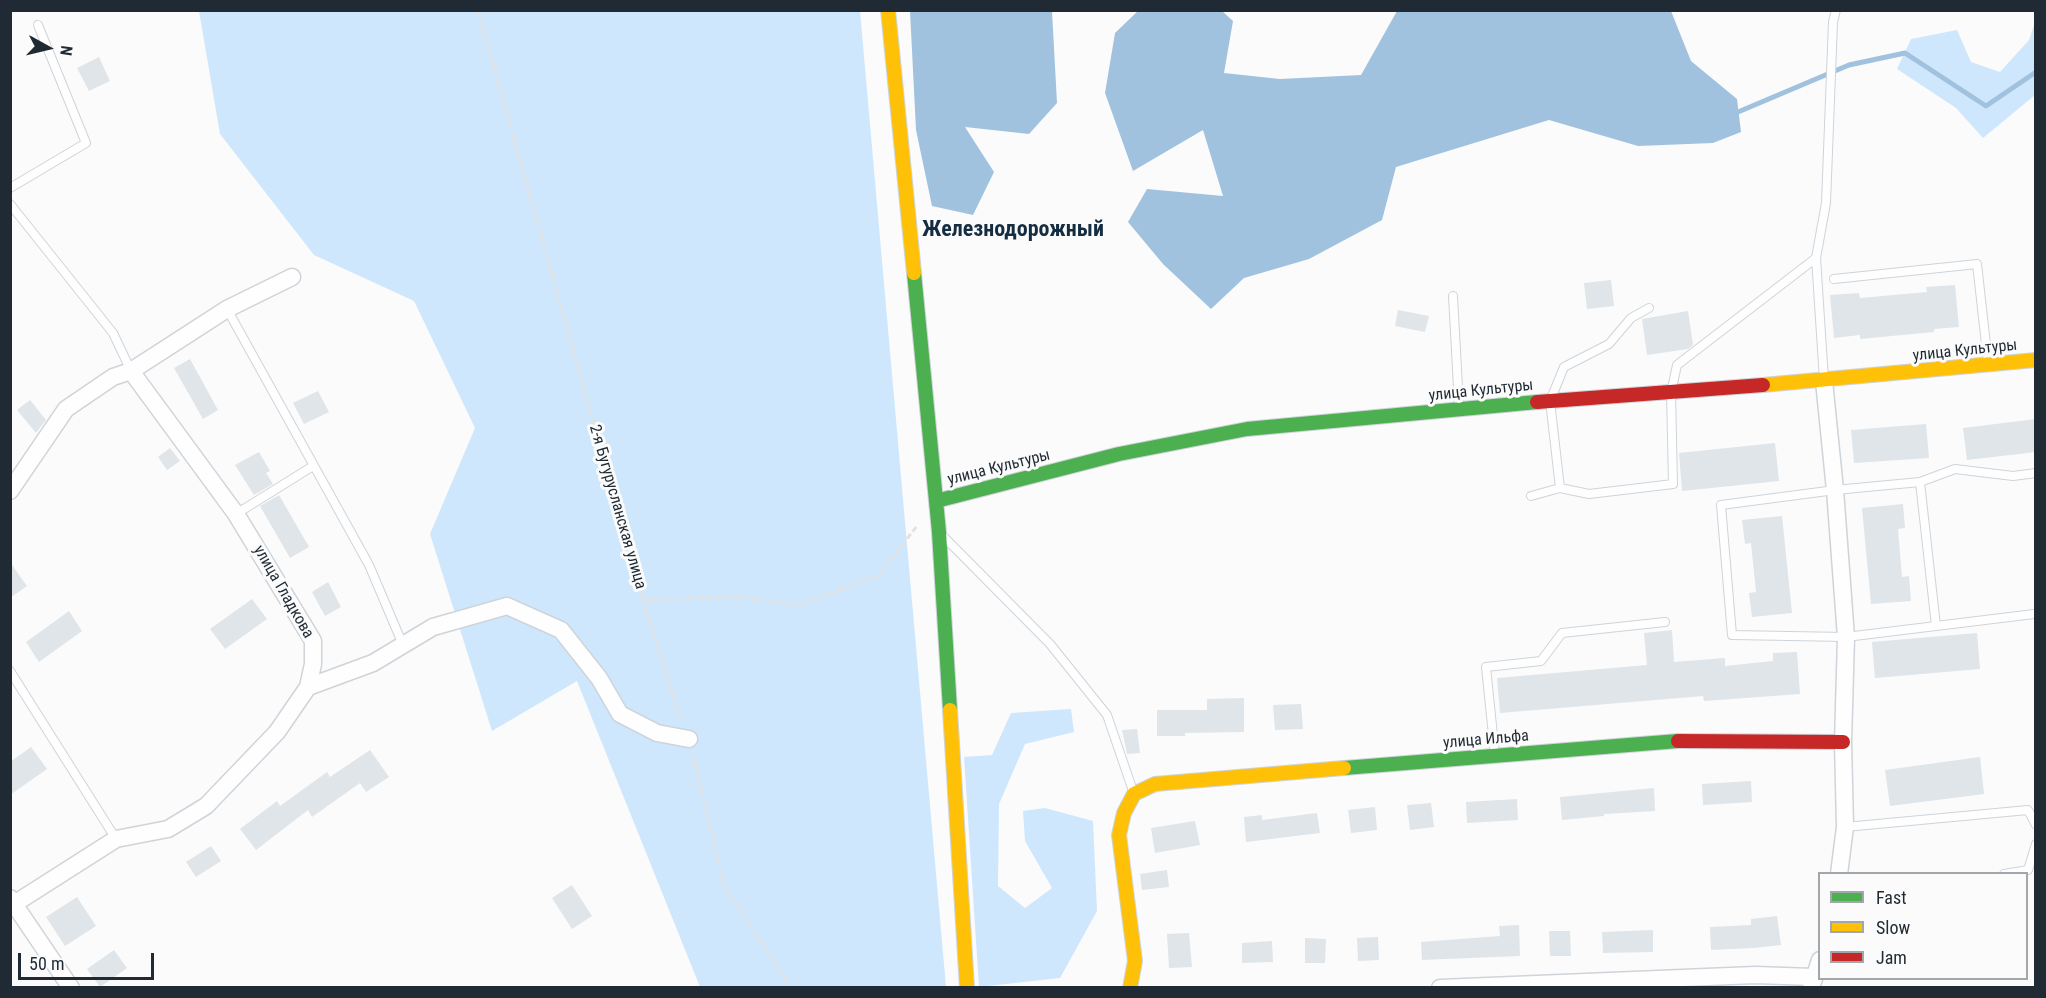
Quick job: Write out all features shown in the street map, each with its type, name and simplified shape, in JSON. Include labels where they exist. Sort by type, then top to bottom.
[{"type":"street","points":[[888,10],[939,532],[967,987]]},
{"type":"street","points":[[10,491],[66,409],[113,376],[131,370],[226,309],[292,277]]},
{"type":"street","name":"улица Культуры","points":[[936,501],[1119,454],[1247,429],[1550,401],[1824,381],[2036,360]]},
{"type":"street","name":"улица Гладкова","points":[[131,370],[236,514],[313,641],[313,664],[308,687]]},
{"type":"street","points":[[1824,381],[1846,637],[1843,742],[1845,827],[1839,872]]},
{"type":"street","points":[[71,987],[12,901],[116,839],[168,829],[206,806],[277,732],[308,687],[373,663],[434,627],[507,606],[561,630],[599,678],[620,714],[657,733],[689,739]]},
{"type":"street","name":"улица Ильфа","points":[[1134,794],[1155,784],[1174,781],[1685,740],[1843,742]]},
{"type":"street","points":[[1131,987],[1136,961],[1119,834],[1124,813],[1134,794]]},
{"type":"street","points":[[1440,987],[1755,975],[1812,982],[1818,966]]},
{"type":"lane","points":[[1824,381],[1816,258],[1826,203],[1833,22],[1836,10]]},
{"type":"lane","points":[[10,188],[86,143],[38,25]]},
{"type":"lane","points":[[10,204],[113,333],[131,370]]},
{"type":"lane","points":[[1531,496],[1560,488],[1589,494],[1673,484],[1671,393],[1677,365],[1816,258]]},
{"type":"lane","points":[[1834,279],[1977,264],[1988,366]]},
{"type":"lane","points":[[1452,296],[1459,410]]},
{"type":"lane","points":[[1560,488],[1550,401],[1564,367],[1610,344],[1631,318],[1649,308]]},
{"type":"lane","points":[[226,309],[369,565],[403,645]]},
{"type":"lane","points":[[236,514],[313,466]]},
{"type":"lane","points":[[2034,614],[1846,637],[1732,635],[1721,505],[1835,490],[1920,482],[1955,469],[2013,476],[2036,473]]},
{"type":"lane","points":[[1920,482],[1936,626]]},
{"type":"lane","points":[[939,532],[1050,644],[1107,715],[1134,794]]},
{"type":"lane","points":[[1495,756],[1486,667],[1541,661],[1562,633],[1665,622]]},
{"type":"lane","points":[[10,671],[116,839]]},
{"type":"lane","points":[[1845,827],[2028,810],[2036,825]]},
{"type":"lane","points":[[2012,872],[2028,870],[2036,844]]},
{"type":"path","name":"2-я Бугурусланская улица","points":[[478,10],[643,600],[689,739],[723,883],[791,987]]},
{"type":"path","points":[[643,600],[733,597],[800,605],[879,574],[936,501]]},
{"type":"shaded area","points":[[1139,10],[1222,11],[1233,21],[1224,73],[1280,79],[1361,75],[1397,11],[1671,11],[1691,61],[1737,99],[1741,132],[1713,143],[1638,146],[1549,120],[1396,167],[1382,220],[1309,259],[1244,278],[1211,309],[1163,264],[1128,222],[1147,189],[1223,196],[1203,130],[1133,171],[1105,93],[1115,33]]},
{"type":"shaded area","points":[[199,11],[860,11],[946,987],[700,987],[577,681],[492,731],[430,534],[475,428],[414,301],[314,255],[220,134]]},
{"type":"shaded area","points":[[910,11],[1052,11],[1057,103],[1029,134],[965,127],[994,172],[973,215],[932,206],[916,130]]},
{"type":"shaded area","points":[[2035,22],[2035,95],[1983,138],[1956,108],[1897,69],[1911,39],[1957,30],[1971,62],[2000,72],[2029,40]]},
{"type":"shaded area","points":[[1071,709],[1074,732],[1025,744],[999,804],[998,886],[1025,908],[1052,888],[1025,841],[1023,811],[1045,808],[1093,821],[1097,911],[1060,978],[979,987],[964,757],[992,755],[1011,713]]},
{"type":"building","points":[[99,57],[110,81],[89,91],[77,68]]},
{"type":"building","points":[[1611,280],[1614,306],[1587,309],[1584,283]]},
{"type":"building","points":[[1955,285],[1959,327],[1934,329],[1934,332],[1860,339],[1860,335],[1834,338],[1830,295],[1859,293],[1860,298],[1927,292],[1926,287]]},
{"type":"building","points":[[1398,310],[1429,316],[1425,332],[1395,326]]},
{"type":"building","points":[[1688,311],[1693,345],[1688,349],[1647,355],[1642,319]]},
{"type":"building","points":[[190,359],[218,410],[203,419],[174,368]]},
{"type":"building","points":[[318,391],[329,412],[304,424],[293,403]]},
{"type":"building","points":[[30,400],[46,420],[36,433],[17,410]]},
{"type":"building","points":[[2036,419],[2036,452],[1967,460],[1963,428]]},
{"type":"building","points":[[1926,424],[1929,458],[1854,463],[1851,430]]},
{"type":"building","points":[[1775,443],[1779,481],[1682,491],[1679,453]]},
{"type":"building","points":[[170,448],[180,461],[167,470],[158,457]]},
{"type":"building","points":[[259,452],[270,471],[266,473],[273,484],[254,495],[235,465]]},
{"type":"building","points":[[279,495],[309,547],[290,558],[260,506]]},
{"type":"building","points":[[1903,504],[1905,528],[1898,529],[1902,577],[1909,576],[1911,601],[1871,604],[1862,508]]},
{"type":"building","points":[[1782,516],[1792,613],[1752,617],[1749,593],[1756,592],[1751,543],[1745,544],[1742,520]]},
{"type":"building","points":[[10,562],[27,586],[10,598]]},
{"type":"building","points":[[328,582],[341,607],[325,616],[312,592]]},
{"type":"building","points":[[252,599],[267,619],[225,649],[210,629]]},
{"type":"building","points":[[69,611],[82,631],[39,662],[26,642]]},
{"type":"building","points":[[1672,630],[1674,662],[1725,658],[1725,666],[1773,661],[1773,653],[1797,652],[1800,694],[1704,701],[1703,696],[1500,713],[1497,678],[1647,665],[1644,633]]},
{"type":"building","points":[[1977,633],[1980,669],[1875,678],[1872,642]]},
{"type":"building","points":[[1244,698],[1244,732],[1157,736],[1157,710],[1207,710],[1207,699]]},
{"type":"building","points":[[1301,704],[1303,729],[1275,730],[1273,705]]},
{"type":"building","points":[[1137,729],[1140,753],[1127,754],[1122,730]]},
{"type":"building","points":[[31,747],[47,769],[10,795],[10,762]]},
{"type":"building","points":[[370,750],[389,777],[366,792],[360,783],[312,817],[308,810],[256,850],[240,829],[277,801],[280,806],[327,772],[330,777]]},
{"type":"building","points":[[1980,757],[1984,794],[1890,806],[1885,770]]},
{"type":"building","points":[[1751,781],[1752,802],[1703,805],[1702,784]]},
{"type":"building","points":[[1654,788],[1655,811],[1604,814],[1604,816],[1562,820],[1560,797]]},
{"type":"building","points":[[1517,799],[1518,820],[1467,823],[1466,802]]},
{"type":"building","points":[[1431,803],[1434,827],[1410,830],[1407,805]]},
{"type":"building","points":[[1375,807],[1377,830],[1351,833],[1348,810]]},
{"type":"building","points":[[1317,813],[1320,833],[1246,842],[1244,817],[1262,815],[1262,820]]},
{"type":"building","points":[[1195,821],[1200,845],[1155,853],[1151,828]]},
{"type":"building","points":[[211,846],[221,861],[196,877],[186,862]]},
{"type":"building","points":[[1167,870],[1169,887],[1142,890],[1140,874]]},
{"type":"building","points":[[572,885],[592,916],[572,929],[552,898]]},
{"type":"building","points":[[77,897],[96,926],[65,946],[46,917]]},
{"type":"building","points":[[1777,916],[1781,945],[1711,950],[1710,927],[1751,925],[1751,919]]},
{"type":"building","points":[[1519,925],[1520,956],[1422,960],[1421,942],[1500,936],[1499,926]]},
{"type":"building","points":[[1653,930],[1653,952],[1603,953],[1602,932]]},
{"type":"building","points":[[1549,931],[1570,931],[1571,956],[1550,956]]},
{"type":"building","points":[[1189,933],[1192,967],[1169,968],[1167,934]]},
{"type":"building","points":[[1378,937],[1379,960],[1358,961],[1357,938]]},
{"type":"building","points":[[1305,938],[1326,939],[1325,963],[1305,963]]},
{"type":"building","points":[[1272,941],[1273,962],[1242,963],[1242,943]]},
{"type":"building","points":[[114,950],[127,968],[100,987],[87,969]]},
{"type":"waterway","points":[[1732,110],[1738,112],[1849,65],[1905,53],[1986,106],[2036,72]]},
{"type":"traffic: fast","points":[[914,273],[939,532],[950,710]]},
{"type":"traffic: fast","points":[[936,501],[1119,454],[1247,429],[1537,402]]},
{"type":"traffic: fast","points":[[1344,768],[1678,741]]},
{"type":"traffic: slow","points":[[888,10],[914,273]]},
{"type":"traffic: slow","points":[[1763,385],[2036,360]]},
{"type":"traffic: slow","points":[[950,710],[967,988]]},
{"type":"traffic: slow","points":[[1130,988],[1135,961],[1119,835],[1124,813],[1134,794],[1155,784],[1344,768]]},
{"type":"traffic: jam","points":[[1537,402],[1763,385]]},
{"type":"traffic: jam","points":[[1678,741],[1843,742]]},
{"type":"district","name":"Железнодорожный","points":[[1013,230]]}]
